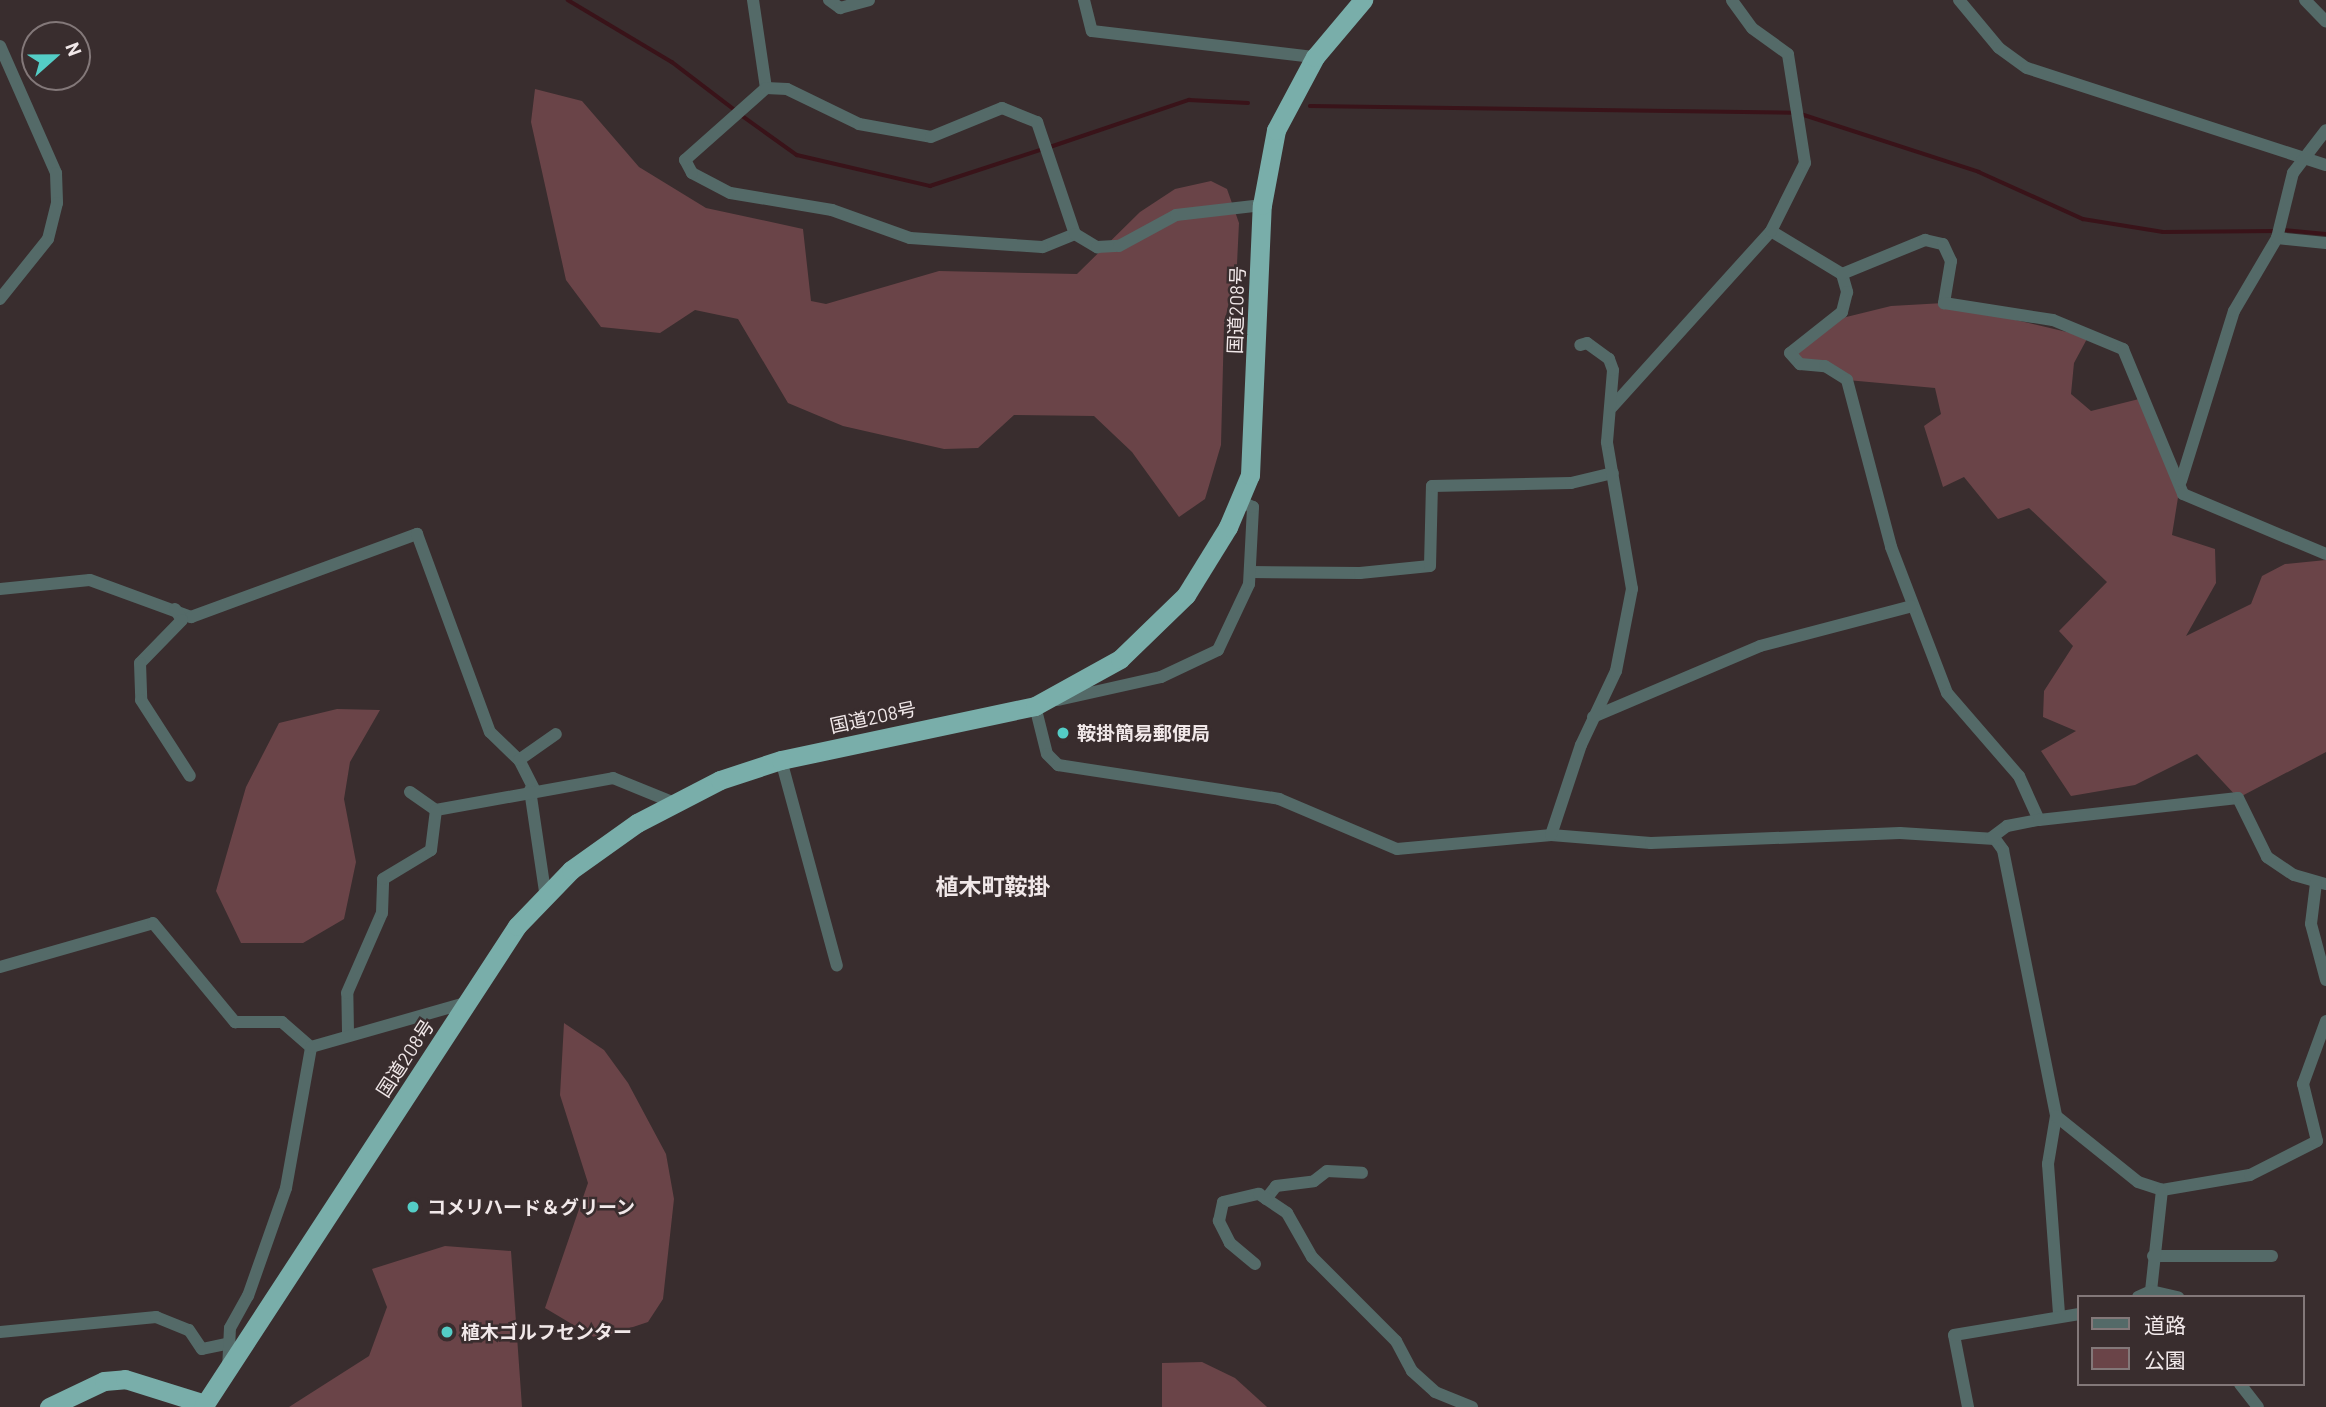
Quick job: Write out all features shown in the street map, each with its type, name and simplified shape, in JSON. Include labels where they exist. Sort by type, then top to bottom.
[{"type":"highway","name":"国道208号","points":[[204,1405],[229,1372],[468,1002],[545,892],[672,802],[781,761],[1035,706],[1081,685],[1157,627],[1212,556],[1241,502],[1255,426],[1262,205],[1276,130],[1315,57],[1363,0]]},
{"type":"highway","points":[[49,1407],[104,1381],[125,1379],[204,1405]]},
{"type":"street","points":[[753,0],[766,88]]},
{"type":"street","points":[[829,0],[840,8],[869,0]]},
{"type":"street","points":[[1084,0],[1092,31],[1315,57]]},
{"type":"street","points":[[1611,408],[1771,230],[1797,190],[1804,144],[1788,54],[1752,28],[1732,0]]},
{"type":"street","points":[[1959,0],[1999,48],[2027,68],[2306,155],[2326,165]]},
{"type":"street","points":[[2305,0],[2326,22]]},
{"type":"street","points":[[0,46],[56,173],[57,203],[48,239],[0,299]]},
{"type":"street","points":[[1075,234],[1042,247],[910,238],[832,210],[730,193],[692,173],[685,160],[766,88],[787,89],[859,124],[931,137],[1002,108],[1038,122],[1075,234],[1097,247],[1119,246],[1176,215],[1262,205]]},
{"type":"street","points":[[2180,485],[2234,311],[2277,238],[2293,173],[2326,130]]},
{"type":"street","points":[[1771,230],[1842,274],[1847,292],[1842,312],[1790,353],[1800,364],[1825,366],[1847,380],[1912,606],[1947,693],[2019,776],[2039,820]]},
{"type":"street","points":[[2277,238],[2326,243]]},
{"type":"street","points":[[1842,274],[1934,240],[1951,261],[1944,303],[2053,320],[2123,349],[2183,494],[2326,554]]},
{"type":"street","points":[[1551,835],[1593,718],[1616,671],[1632,589],[1607,442],[1611,408],[1609,359],[1587,343],[1580,345]]},
{"type":"street","points":[[1250,572],[1360,573],[1430,566],[1432,486],[1571,484],[1613,473]]},
{"type":"street","points":[[1241,502],[1253,507],[1250,572],[1230,633],[1192,666],[1035,706],[1047,754],[1058,765],[1279,799],[1380,847],[1466,847],[1551,835],[1651,843],[1900,833],[1991,838],[2007,826],[2039,820],[2238,798],[2267,857],[2321,883],[2311,924],[2326,980]]},
{"type":"street","points":[[0,589],[89,580],[174,608],[191,617],[212,613],[417,534],[490,732],[519,760],[532,790],[545,892]]},
{"type":"street","points":[[1593,718],[1760,646],[1912,606]]},
{"type":"street","points":[[174,608],[181,621],[140,663],[141,700],[190,776]]},
{"type":"street","points":[[519,760],[556,734]]},
{"type":"street","points":[[781,761],[837,966]]},
{"type":"street","points":[[410,792],[436,810],[532,790],[613,778],[672,802]]},
{"type":"street","points":[[348,1032],[347,993],[382,913],[383,879],[431,850],[436,810]]},
{"type":"street","points":[[1991,838],[2003,850],[2056,1116],[2048,1164],[2059,1314]]},
{"type":"street","points":[[0,967],[153,923],[235,1022],[282,1022],[312,1047]]},
{"type":"street","points":[[312,1047],[348,1032],[468,1002]]},
{"type":"street","points":[[2056,1116],[2138,1182],[2162,1190],[2250,1174],[2317,1141],[2303,1084],[2326,1021]]},
{"type":"street","points":[[229,1372],[226,1344],[286,1188],[312,1047]]},
{"type":"street","points":[[1266,1199],[1276,1186],[1314,1181],[1327,1171],[1362,1172]]},
{"type":"street","points":[[2151,1290],[2162,1190]]},
{"type":"street","points":[[1255,1264],[1230,1244],[1219,1221],[1223,1202],[1259,1194],[1287,1213],[1312,1257],[1396,1341],[1412,1371],[1435,1392],[1472,1407]]},
{"type":"street","points":[[2153,1256],[2272,1256]]},
{"type":"street","points":[[2142,1295],[2151,1290],[2170,1295]]},
{"type":"street","points":[[1968,1407],[1954,1335],[2059,1314],[2078,1314]]},
{"type":"street","points":[[0,1332],[156,1317],[189,1330],[202,1349],[226,1344]]},
{"type":"street","points":[[2242,1386],[2258,1407]]},
{"type":"green space","points":[[535,89],[582,101],[639,167],[706,208],[803,229],[811,301],[826,304],[939,271],[1077,274],[1140,212],[1175,189],[1211,181],[1227,189],[1239,223],[1237,264],[1224,325],[1221,445],[1205,499],[1179,517],[1132,452],[1094,416],[1014,415],[978,448],[944,449],[843,426],[788,403],[738,319],[695,310],[660,333],[601,327],[566,280],[531,122]]},
{"type":"green space","points":[[1944,303],[2088,337],[2074,363],[2071,394],[2091,411],[2139,399],[2180,485],[2172,535],[2215,549],[2216,583],[2186,636],[2251,604],[2262,576],[2285,564],[2326,560],[2326,752],[2238,798],[2197,754],[2135,785],[2071,796],[2041,751],[2076,731],[2043,717],[2044,691],[2073,646],[2059,631],[2107,582],[2029,508],[1998,519],[1964,477],[1943,487],[1924,426],[1941,414],[1935,388],[1847,380],[1794,358],[1830,321],[1891,306]]},
{"type":"green space","points":[[337,709],[380,710],[350,762],[344,799],[356,862],[344,919],[303,943],[241,943],[216,891],[246,787],[279,723]]},
{"type":"green space","points":[[564,1023],[604,1050],[628,1083],[666,1154],[674,1199],[663,1299],[648,1322],[597,1339],[545,1308],[588,1183],[560,1095]]},
{"type":"green space","name":"植木ゴルフセンター","points":[[445,1246],[511,1251],[522,1407],[289,1407],[369,1356],[387,1307],[372,1269]]},
{"type":"green space","points":[[1202,1362],[1235,1378],[1267,1407],[1162,1407],[1162,1363]]},
{"type":"waterway","points":[[568,0],[672,62],[735,110]]},
{"type":"waterway","points":[[1050,147],[1189,100],[1248,103]]},
{"type":"waterway","points":[[1310,106],[1793,113]]},
{"type":"waterway","points":[[1801,114],[1979,172],[2083,219],[2163,232],[2276,231]]},
{"type":"waterway","points":[[741,115],[797,155],[930,186],[1043,149]]},
{"type":"waterway","points":[[2284,230],[2326,234]]},
{"type":"place","name":"鞍掛簡易郵便局","points":[[1063,733]]},
{"type":"place","name":"コメリハード＆グリーン","points":[[413,1207]]},
{"type":"place","name":"植木ゴルフセンター","points":[[447,1332]]},
{"type":"district","name":"植木町鞍掛","points":[[993,886]]}]
